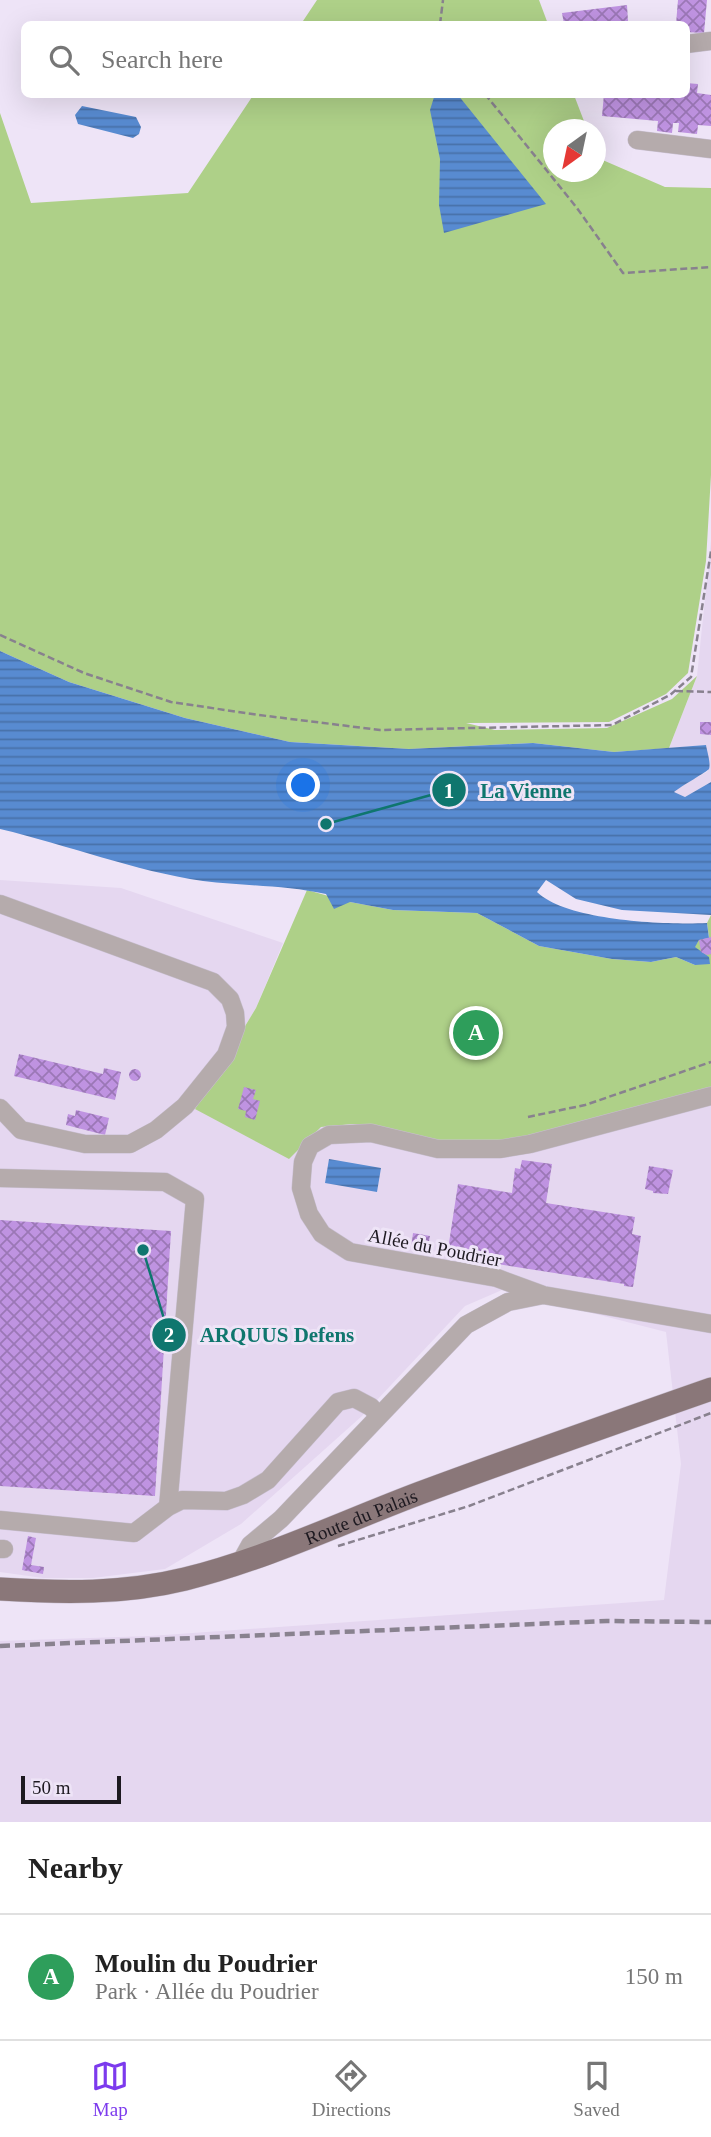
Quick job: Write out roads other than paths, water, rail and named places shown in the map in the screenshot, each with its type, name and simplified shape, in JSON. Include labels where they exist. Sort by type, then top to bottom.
[{"type":"main road","name":"Route du Palais","points":[[0,1589],[56,1592],[119,1590],[184,1579],[240,1563],[424,1492],[711,1389]]},
{"type":"street","points":[[690,44],[711,41]]},
{"type":"street","points":[[637,140],[711,149]]},
{"type":"street","points":[[0,904],[213,982],[230,999],[236,1027],[226,1055],[185,1106],[156,1130],[130,1144],[85,1144],[21,1130],[0,1108]]},
{"type":"street","name":"Allée du Poudrier","points":[[711,1096],[530,1144],[500,1149],[439,1149],[370,1133],[329,1135],[310,1146],[303,1161],[301,1188],[309,1214],[322,1234],[350,1252],[497,1278],[543,1295],[711,1324]]},
{"type":"street","points":[[0,1178],[165,1182],[195,1199],[168,1507]]},
{"type":"street","points":[[240,1563],[250,1545],[281,1519],[466,1325],[508,1302],[543,1295]]},
{"type":"street","points":[[0,1520],[134,1533],[168,1507],[182,1500],[226,1501],[243,1496],[268,1480],[338,1402],[354,1398],[371,1407],[379,1416]]},
{"type":"water","points":[[434,98],[460,98],[546,204],[444,233],[439,205],[440,159],[430,110]]},
{"type":"water","points":[[82,106],[136,117],[141,127],[139,134],[133,138],[78,124],[75,115]]},
{"type":"water","points":[[0,651],[69,682],[185,718],[290,742],[409,749],[533,743],[614,752],[706,745],[709,769],[674,792],[685,797],[711,782],[711,915],[622,910],[576,899],[546,880],[537,892],[551,902],[593,915],[643,922],[707,923],[709,938],[699,940],[695,947],[709,957],[710,964],[695,965],[676,957],[651,962],[612,959],[539,946],[477,913],[393,910],[350,902],[334,909],[326,894],[177,877],[0,829]]},
{"type":"water","points":[[329,1159],[381,1168],[377,1192],[325,1183]]},
{"type":"railway","points":[[0,1646],[607,1621],[711,1622]]},
{"type":"place","name":"La Vienne","points":[[326,824]]},
{"type":"place","name":"Moulin du Poudrier","points":[[476,1033]]},
{"type":"place","name":"ARQUUS Defens","points":[[143,1250]]}]
